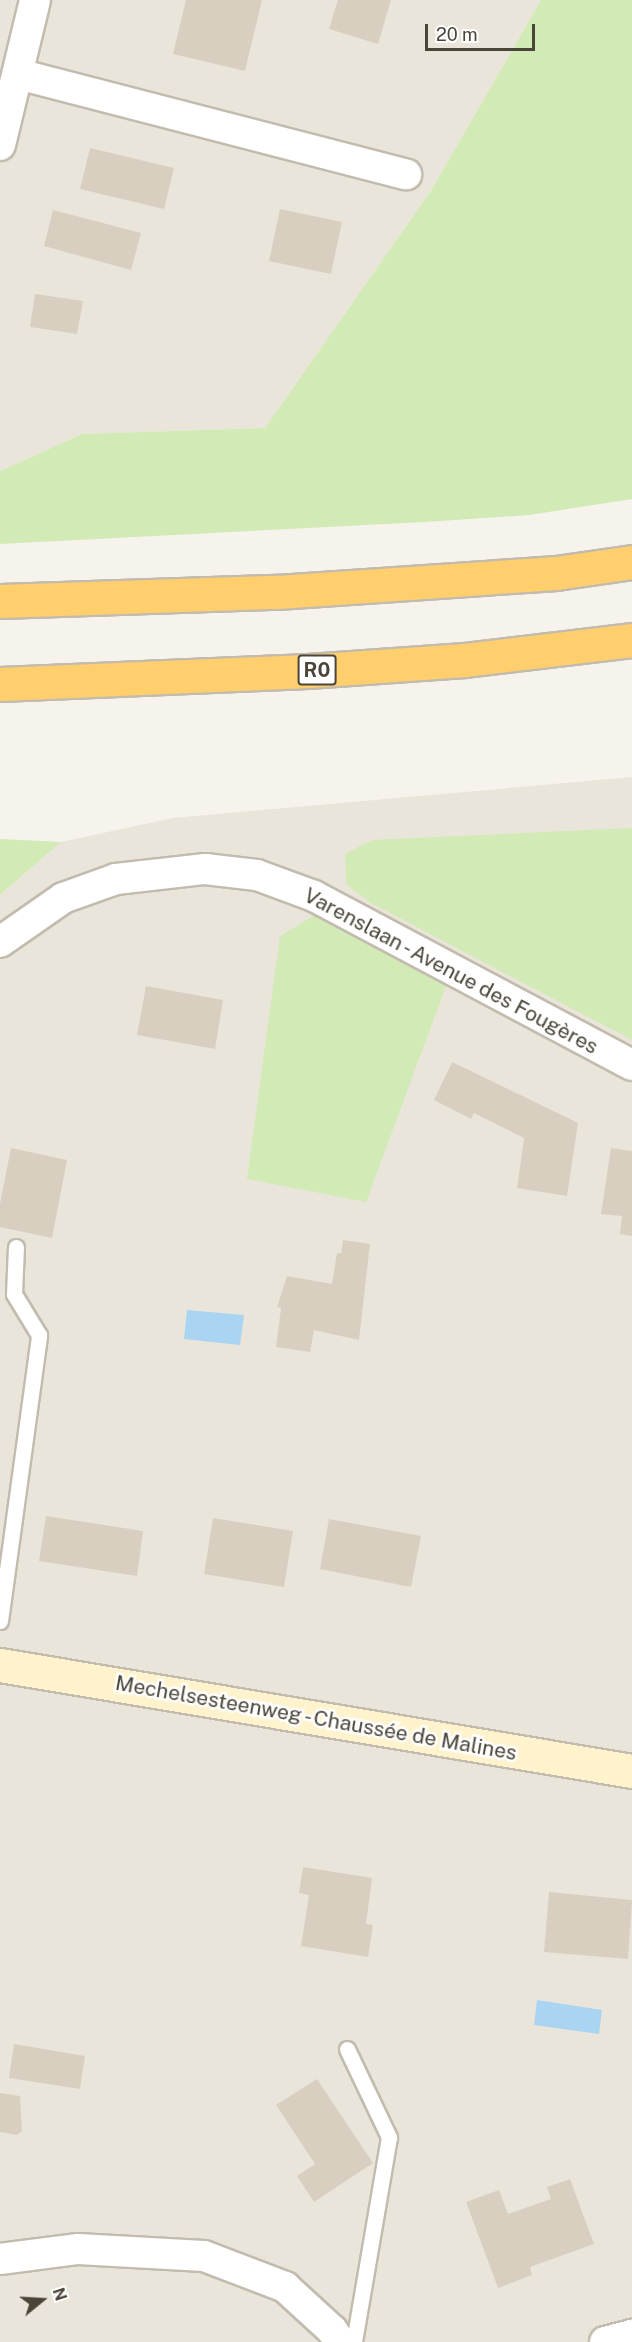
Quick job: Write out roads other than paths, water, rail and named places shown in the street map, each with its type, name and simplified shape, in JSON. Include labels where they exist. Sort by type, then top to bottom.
[{"type":"highway","points":[[0,601],[277,592],[556,573],[632,562]]},
{"type":"highway","name":"R0","points":[[0,684],[320,670],[465,660],[632,640]]},
{"type":"main road","name":"Mechelsesteenweg - Chaussée de Malines","points":[[0,1665],[632,1771]]},
{"type":"street","points":[[0,144],[36,0]]},
{"type":"street","points":[[18,74],[406,174]]},
{"type":"street","name":"Varenslaan - Avenue des Fougères","points":[[0,942],[63,898],[116,879],[206,869],[257,875],[314,896],[632,1065]]},
{"type":"street","points":[[0,2259],[78,2249],[204,2256],[285,2287],[332,2330],[340,2342]]},
{"type":"street","points":[[605,2342],[632,2335]]},
{"type":"lane","points":[[0,1621],[39,1335],[14,1294],[16,1247]]},
{"type":"lane","points":[[347,2049],[389,2137],[354,2342]]},
{"type":"water","points":[[187,1310],[244,1315],[240,1345],[184,1339]]},
{"type":"water","points":[[537,2000],[602,2010],[599,2034],[534,2025]]}]
